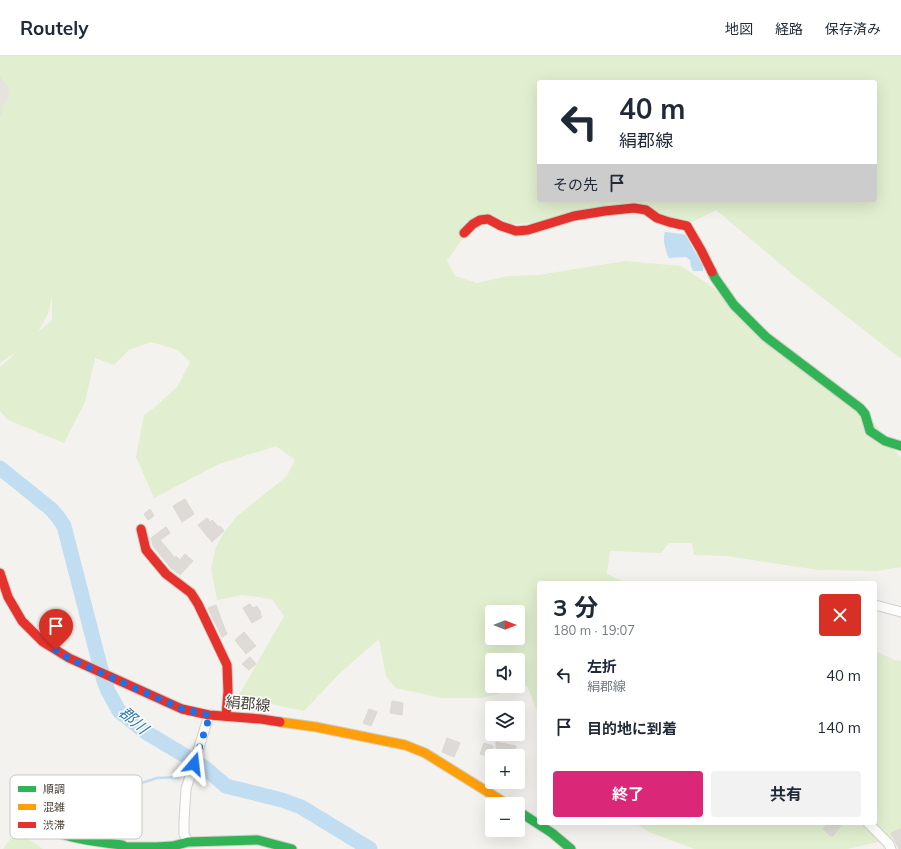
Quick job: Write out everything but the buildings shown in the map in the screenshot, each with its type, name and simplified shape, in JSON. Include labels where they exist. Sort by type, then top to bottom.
[{"type":"street","points":[[464,233],[473,224],[480,220],[488,219],[500,226],[516,230],[528,230],[574,216],[634,208],[646,210],[657,218],[687,226],[715,278],[734,305],[766,336],[860,408],[865,414],[870,431],[885,440],[901,446]]},
{"type":"street","points":[[140,529],[146,550],[166,574],[190,593],[198,604],[218,644],[227,666],[228,691],[226,716]]},
{"type":"street","name":"絹郡線","points":[[0,573],[8,597],[22,621],[43,642],[68,658],[94,670],[182,709],[210,715],[261,719],[316,727],[405,745],[425,753],[496,797]]},
{"type":"street","points":[[877,606],[901,612]]},
{"type":"street","points":[[188,842],[184,834],[186,788],[210,715]]},
{"type":"street","points":[[525,815],[537,823]]},
{"type":"street","points":[[540,825],[571,849]]},
{"type":"street","points":[[870,825],[889,844],[891,849]]},
{"type":"street","points":[[81,839],[122,845],[126,847],[171,847],[188,842],[258,840],[292,849]]},
{"type":"green space","points":[[0,56],[901,56],[901,359],[796,277],[716,210],[692,222],[666,218],[648,206],[536,223],[512,224],[487,214],[465,236],[447,260],[455,276],[477,283],[508,276],[538,275],[625,261],[681,266],[714,288],[778,353],[860,404],[901,458],[901,567],[876,571],[818,570],[727,556],[694,555],[692,543],[669,543],[661,553],[610,551],[607,574],[623,581],[537,581],[537,711],[527,686],[525,687],[525,653],[485,653],[485,693],[501,693],[482,698],[441,698],[396,688],[386,677],[379,639],[340,673],[304,711],[238,697],[284,616],[272,599],[242,595],[217,600],[211,568],[216,547],[225,531],[237,516],[287,476],[295,460],[276,446],[219,464],[154,498],[136,457],[144,415],[177,387],[190,362],[178,350],[151,342],[129,350],[114,365],[95,358],[85,402],[64,443],[8,420],[0,411],[0,367],[18,351],[0,363]],"holes":[[[52,297],[52,320],[38,332],[48,314]]]},
{"type":"green space","points":[[877,652],[901,661],[901,837],[847,849],[694,849],[649,832],[638,825],[877,825]]},
{"type":"green space","points":[[10,839],[28,839],[43,849],[3,849]]},
{"type":"shaded area","points":[[0,77],[8,86],[9,91],[7,102],[1,106],[2,115],[0,115]]},
{"type":"water","points":[[665,232],[683,234],[686,236],[703,266],[703,271],[693,271],[690,260],[686,257],[669,258],[664,242]]},
{"type":"waterway","name":"郡川","points":[[0,468],[51,509],[64,526],[104,681],[119,711],[147,733],[204,767],[226,786],[282,800],[301,807],[370,849]]},
{"type":"waterway","points":[[142,783],[157,778],[178,777]]},
{"type":"traffic: fast","points":[[712,272],[734,305],[766,337],[860,408],[865,414],[870,431],[885,441],[901,446]]},
{"type":"traffic: fast","points":[[525,816],[537,823]]},
{"type":"traffic: fast","points":[[540,825],[571,849]]},
{"type":"traffic: fast","points":[[81,839],[122,845],[126,847],[173,846],[188,842],[258,840],[292,849]]},
{"type":"traffic: slow","points":[[280,722],[316,727],[405,745],[425,753],[496,797]]},
{"type":"traffic: jam","points":[[464,233],[473,224],[480,220],[488,219],[501,226],[516,231],[528,230],[574,216],[634,208],[646,210],[657,218],[687,226],[712,272]]},
{"type":"traffic: jam","points":[[141,529],[146,550],[166,574],[191,593],[198,604],[227,665],[228,691],[226,716]]},
{"type":"traffic: jam","points":[[0,573],[8,597],[22,621],[43,642],[69,658],[182,709],[209,715],[280,722]]},
{"type":"route","points":[[56,650],[68,658],[182,709],[210,715],[194,764]]}]
